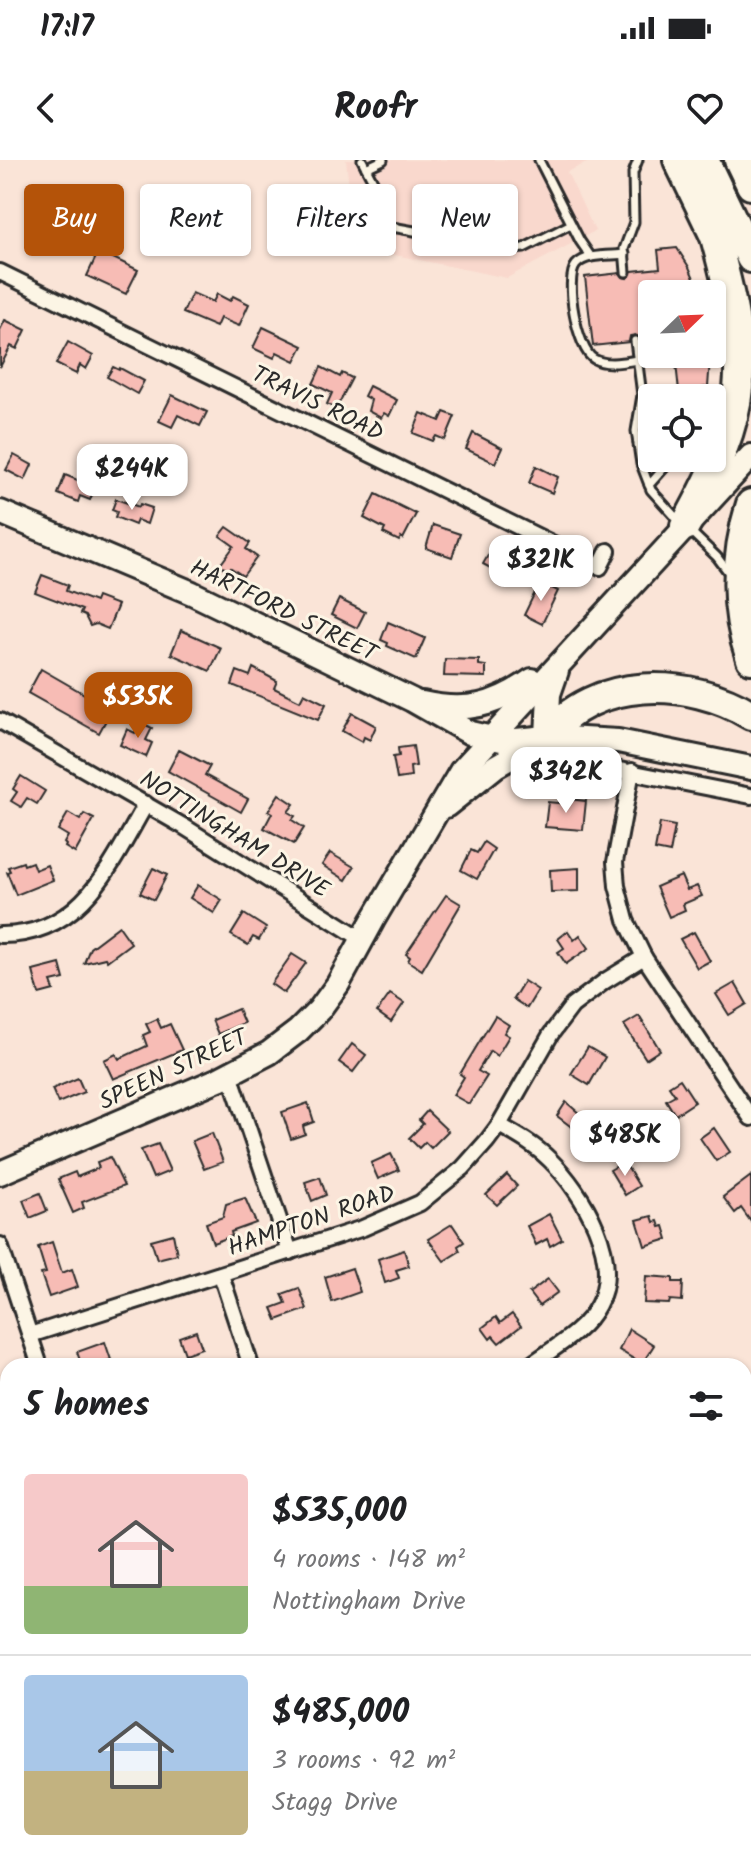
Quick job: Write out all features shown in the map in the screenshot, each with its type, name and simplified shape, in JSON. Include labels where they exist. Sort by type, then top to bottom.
[{"type":"highway","points":[[678,160],[715,237],[751,300]]},
{"type":"highway","points":[[704,160],[751,258]]},
{"type":"highway","points":[[739,160],[751,185]]},
{"type":"highway","points":[[685,526],[734,441],[749,381],[750,359],[745,326],[715,237]]},
{"type":"highway","points":[[751,504],[740,548],[738,596],[751,659]]},
{"type":"highway","points":[[547,737],[559,722],[579,708],[608,695],[640,689],[670,688],[702,693],[751,715]]},
{"type":"street","name":"TRAVIS ROAD","points":[[0,272],[600,567],[608,551]]},
{"type":"street","name":"SPEEN STREET","points":[[0,1173],[230,1074],[276,1048],[312,1018],[338,984],[456,779],[489,739],[751,456]]},
{"type":"street","name":"HARTFORD STREET","points":[[0,512],[183,589],[412,700],[461,729],[489,739],[517,742],[547,737]]},
{"type":"street","points":[[412,700],[447,707],[471,707],[493,702],[523,686],[566,656]]},
{"type":"street","points":[[566,656],[549,694],[547,737],[618,741],[751,768]]},
{"type":"street","name":"NOTTINGHAM DRIVE","points":[[0,721],[146,804],[362,939]]},
{"type":"street","name":"SPEEN STREET","points":[[439,812],[486,773],[547,737]]},
{"type":"street","points":[[539,769],[581,763],[751,796]]},
{"type":"street","points":[[632,771],[615,870],[626,920],[644,957],[751,1118]]},
{"type":"street","points":[[0,935],[30,933],[45,927],[88,897],[146,804]]},
{"type":"street","name":"HAMPTON ROAD","points":[[30,1335],[363,1228],[420,1203],[463,1168],[499,1125],[560,1020],[586,995],[644,957]]},
{"type":"street","points":[[230,1074],[290,1252]]},
{"type":"street","points":[[499,1125],[542,1153],[562,1172],[594,1221],[604,1254],[604,1286],[593,1314],[540,1358]]},
{"type":"street","points":[[0,1245],[37,1358]]},
{"type":"street","points":[[221,1275],[248,1358]]},
{"type":"lane","points":[[362,160],[377,189],[381,225],[519,249],[571,224]]},
{"type":"lane","points":[[366,168],[383,160]]},
{"type":"lane","points":[[626,272],[625,244],[634,222],[633,173],[638,160]]},
{"type":"lane","points":[[542,161],[571,224],[591,257]]},
{"type":"lane","points":[[625,254],[591,257],[578,262],[571,274],[577,325],[584,350],[595,360],[603,362],[637,360]]},
{"type":"lane","points":[[635,341],[642,395],[637,441],[643,473],[649,485],[685,526],[723,564],[738,596]]},
{"type":"lane","points":[[649,485],[661,472]]},
{"type":"shaded area","points":[[346,160],[593,160],[567,172],[595,231],[507,278],[396,255],[396,184],[349,184]]},
{"type":"building","points":[[677,248],[695,280],[638,280],[638,338],[635,335],[630,336],[629,342],[593,346],[585,277],[620,273],[627,278],[632,271],[660,268],[658,250]]},
{"type":"building","points":[[96,256],[109,256],[138,270],[126,294],[87,276]]},
{"type":"building","points":[[192,293],[213,302],[217,294],[230,301],[233,296],[249,304],[239,326],[220,318],[216,327],[183,313]]},
{"type":"building","points":[[5,320],[26,330],[17,349],[11,346],[0,367],[0,330]]},
{"type":"building","points":[[263,327],[303,346],[295,361],[277,352],[274,358],[253,348]]},
{"type":"building","points":[[68,342],[93,356],[86,369],[80,365],[76,374],[56,364]]},
{"type":"building","points":[[113,367],[144,381],[137,394],[107,377]]},
{"type":"building","points":[[321,367],[340,377],[342,373],[352,378],[336,409],[327,404],[332,393],[313,384]]},
{"type":"building","points":[[677,368],[709,368],[708,384],[678,384]]},
{"type":"building","points":[[369,386],[397,400],[389,416],[384,413],[381,418],[368,411],[371,400],[364,396]]},
{"type":"building","points":[[172,395],[207,412],[200,426],[178,415],[172,427],[159,421]]},
{"type":"building","points":[[444,412],[455,416],[445,440],[436,436],[433,441],[413,433],[421,413],[440,421]]},
{"type":"building","points":[[473,433],[502,448],[495,463],[466,449]]},
{"type":"building","points":[[14,455],[32,465],[25,480],[6,470]]},
{"type":"building","points":[[536,466],[558,477],[552,493],[529,483]]},
{"type":"building","points":[[65,475],[95,487],[90,500],[80,496],[78,502],[58,494]]},
{"type":"building","points":[[376,494],[416,514],[403,539],[401,537],[399,541],[383,533],[385,529],[364,518]]},
{"type":"building","points":[[116,499],[152,508],[147,524],[137,520],[135,525],[115,517],[117,512],[112,510]]},
{"type":"building","points":[[433,525],[460,534],[452,557],[426,548]]},
{"type":"building","points":[[227,527],[250,543],[246,549],[257,557],[243,576],[220,565],[234,546],[220,536]]},
{"type":"building","points":[[490,552],[514,564],[507,577],[483,564]]},
{"type":"building","points":[[42,575],[68,585],[66,591],[95,602],[97,597],[118,605],[108,629],[96,624],[90,626],[85,616],[80,614],[82,610],[35,592]]},
{"type":"building","points":[[540,582],[558,591],[542,624],[524,615]]},
{"type":"building","points":[[339,599],[365,612],[357,628],[331,615]]},
{"type":"building","points":[[388,622],[425,638],[416,659],[387,646],[388,643],[381,640]]},
{"type":"building","points":[[181,630],[221,648],[210,671],[171,654]]},
{"type":"building","points":[[445,659],[479,660],[479,665],[486,666],[486,677],[444,676]]},
{"type":"building","points":[[253,668],[277,681],[274,688],[300,701],[304,693],[326,704],[318,720],[232,685],[237,671],[250,676]]},
{"type":"building","points":[[41,669],[105,706],[100,716],[106,720],[99,733],[28,693]]},
{"type":"building","points":[[352,713],[376,726],[370,740],[364,737],[362,742],[342,731]]},
{"type":"building","points":[[140,722],[152,728],[146,740],[152,743],[146,757],[120,745],[127,729],[135,733]]},
{"type":"building","points":[[413,746],[416,766],[410,767],[411,777],[397,779],[393,757],[399,756],[398,748]]},
{"type":"building","points":[[179,750],[210,766],[205,775],[248,799],[241,812],[168,771]]},
{"type":"building","points":[[21,776],[45,791],[37,804],[27,798],[21,807],[11,801],[17,792],[13,789]]},
{"type":"building","points":[[279,794],[294,804],[288,812],[295,816],[292,820],[304,828],[294,844],[264,828],[272,813],[268,811]]},
{"type":"building","points":[[568,799],[586,801],[583,830],[545,827],[548,802],[568,804]]},
{"type":"building","points":[[68,813],[80,820],[84,814],[94,819],[75,853],[65,847],[68,836],[58,830]]},
{"type":"building","points":[[660,823],[675,826],[670,853],[655,850]]},
{"type":"building","points":[[484,842],[494,849],[477,879],[461,870],[471,850],[477,853]]},
{"type":"building","points":[[330,853],[354,867],[346,880],[322,865]]},
{"type":"building","points":[[23,862],[24,865],[32,862],[35,870],[47,865],[53,880],[16,895],[8,867]]},
{"type":"building","points":[[153,868],[167,875],[154,900],[140,893]]},
{"type":"building","points":[[579,868],[579,891],[551,892],[550,870]]},
{"type":"building","points":[[681,876],[687,890],[697,886],[702,896],[683,904],[685,910],[669,917],[656,887]]},
{"type":"building","points":[[198,885],[222,900],[214,913],[190,898]]},
{"type":"building","points":[[446,895],[461,904],[422,970],[408,961],[410,957],[406,954]]},
{"type":"building","points":[[244,914],[266,928],[259,940],[253,937],[248,945],[231,935]]},
{"type":"building","points":[[119,926],[131,943],[107,961],[105,958],[84,963],[90,948]]},
{"type":"building","points":[[568,931],[574,940],[580,935],[589,948],[566,964],[558,952],[564,948],[558,939]]},
{"type":"building","points":[[694,932],[710,961],[697,968],[680,939]]},
{"type":"building","points":[[292,954],[306,963],[284,993],[271,984]]},
{"type":"building","points":[[60,964],[64,979],[51,982],[54,990],[39,994],[33,971]]},
{"type":"building","points":[[524,981],[538,990],[527,1008],[513,999]]},
{"type":"building","points":[[735,983],[747,1004],[729,1015],[716,994]]},
{"type":"building","points":[[390,994],[404,1003],[391,1022],[377,1012]]},
{"type":"building","points":[[238,1009],[244,1023],[218,1034],[212,1020]]},
{"type":"building","points":[[495,1016],[509,1025],[504,1033],[509,1036],[497,1056],[490,1051],[478,1071],[487,1076],[469,1104],[453,1095],[464,1077],[460,1074]]},
{"type":"building","points":[[639,1016],[660,1050],[646,1059],[624,1025]]},
{"type":"building","points":[[157,1019],[161,1028],[170,1024],[182,1050],[113,1079],[104,1060],[116,1054],[119,1059],[147,1046],[143,1035],[150,1032],[146,1024]]},
{"type":"building","points":[[352,1044],[366,1055],[353,1072],[339,1062]]},
{"type":"building","points":[[588,1047],[605,1057],[589,1085],[571,1074]]},
{"type":"building","points":[[78,1078],[84,1092],[58,1103],[52,1089]]},
{"type":"building","points":[[680,1079],[695,1102],[675,1115],[666,1100],[675,1095],[669,1086]]},
{"type":"building","points":[[566,1102],[590,1126],[582,1135],[557,1116]]},
{"type":"building","points":[[308,1103],[314,1122],[303,1126],[305,1134],[291,1139],[282,1112]]},
{"type":"building","points":[[427,1111],[448,1131],[431,1148],[425,1142],[419,1148],[409,1138],[423,1124],[419,1120]]},
{"type":"building","points":[[714,1128],[730,1152],[716,1161],[700,1138]]},
{"type":"building","points":[[212,1133],[223,1162],[204,1169],[192,1141]]},
{"type":"building","points":[[158,1144],[170,1171],[153,1178],[141,1150]]},
{"type":"building","points":[[391,1154],[399,1170],[378,1179],[371,1163]]},
{"type":"building","points":[[110,1157],[124,1186],[82,1202],[84,1208],[73,1213],[58,1179],[75,1172],[77,1177],[99,1168],[97,1162]]},
{"type":"building","points":[[624,1162],[639,1186],[625,1195],[610,1170]]},
{"type":"building","points":[[507,1175],[517,1186],[497,1205],[486,1195]]},
{"type":"building","points":[[751,1176],[751,1222],[741,1208],[735,1213],[723,1197]]},
{"type":"building","points":[[320,1177],[326,1195],[312,1201],[305,1182]]},
{"type":"building","points":[[40,1193],[47,1211],[30,1218],[23,1200]]},
{"type":"building","points":[[245,1198],[256,1223],[213,1243],[206,1223],[223,1217],[226,1204]]},
{"type":"building","points":[[549,1214],[562,1239],[550,1246],[547,1239],[536,1245],[527,1226]]},
{"type":"building","points":[[652,1216],[660,1227],[664,1226],[668,1239],[645,1246],[637,1220]]},
{"type":"building","points":[[452,1224],[464,1242],[458,1246],[460,1251],[444,1261],[428,1239]]},
{"type":"building","points":[[173,1234],[177,1254],[157,1259],[151,1240]]},
{"type":"building","points":[[52,1242],[62,1273],[72,1269],[78,1287],[49,1297],[41,1274],[46,1273],[38,1247]]},
{"type":"building","points":[[404,1250],[409,1266],[396,1270],[399,1278],[385,1283],[378,1259]]},
{"type":"building","points":[[352,1268],[360,1292],[332,1302],[325,1277]]},
{"type":"building","points":[[646,1276],[683,1282],[682,1301],[644,1303]]},
{"type":"building","points":[[548,1279],[558,1292],[539,1306],[529,1293]]},
{"type":"building","points":[[299,1288],[307,1309],[277,1320],[272,1308],[286,1303],[282,1294]]},
{"type":"building","points":[[512,1314],[521,1326],[499,1343],[493,1336],[490,1339],[482,1328],[496,1317],[500,1323]]},
{"type":"building","points":[[629,1329],[654,1345],[646,1358],[632,1358],[619,1350]]},
{"type":"building","points":[[196,1331],[202,1348],[185,1354],[179,1337]]},
{"type":"building","points":[[105,1342],[110,1358],[79,1358],[77,1352]]}]
